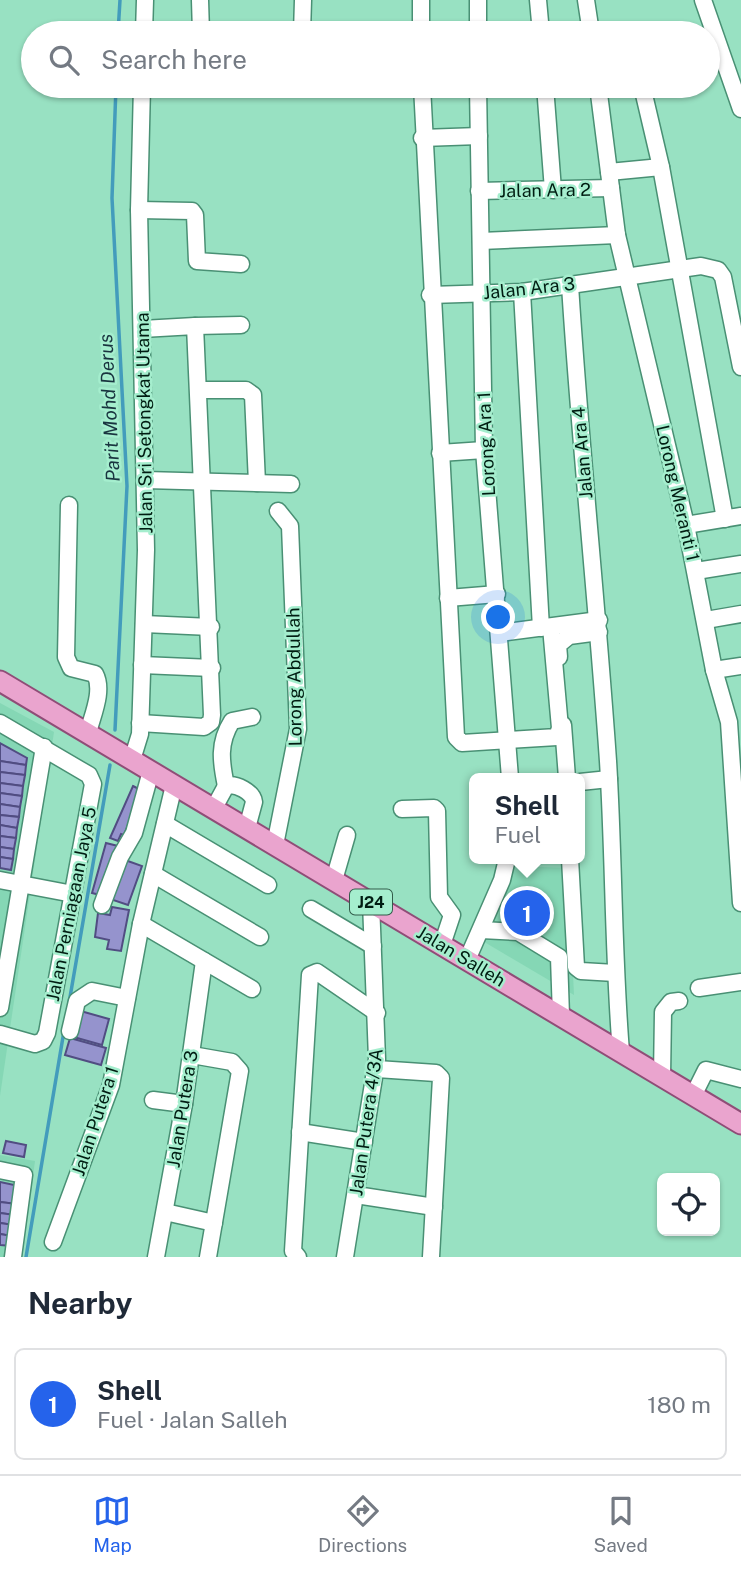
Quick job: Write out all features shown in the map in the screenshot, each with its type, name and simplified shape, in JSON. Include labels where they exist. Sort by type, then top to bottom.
[{"type":"main road","name":"Jalan Salleh","points":[[0,681],[741,1124]]},
{"type":"street","points":[[144,21],[145,0]]},
{"type":"street","points":[[200,0],[201,21]]},
{"type":"street","points":[[302,21],[303,0]]},
{"type":"street","points":[[421,0],[421,21]]},
{"type":"street","points":[[478,0],[478,21]]},
{"type":"street","points":[[538,0],[540,21]]},
{"type":"street","points":[[586,0],[589,21]]},
{"type":"street","points":[[703,0],[710,21]]},
{"type":"street","points":[[720,49],[741,109]]},
{"type":"street","name":"Jalan Sri Setongkat Utama","points":[[132,760],[138,745],[140,723],[144,624],[145,480],[139,210],[142,98]]},
{"type":"street","points":[[422,98],[430,295],[456,737],[462,743],[552,739],[559,733],[546,627],[522,292]]},
{"type":"street","name":"Lorong Ara 1","points":[[478,98],[484,450],[510,773]]},
{"type":"street","points":[[546,98],[553,190]]},
{"type":"street","name":"Lorong Meranti 1","points":[[599,98],[617,235],[696,571],[714,670],[735,721],[741,903]]},
{"type":"street","points":[[645,98],[661,167],[677,268],[733,518],[685,525]]},
{"type":"street","points":[[422,138],[479,136]]},
{"type":"street","points":[[609,172],[661,167]]},
{"type":"street","name":"Jalan Ara 2","points":[[479,191],[611,188]]},
{"type":"street","points":[[139,210],[192,211],[195,215],[197,261],[242,264]]},
{"type":"street","points":[[481,241],[617,235]]},
{"type":"street","name":"Jalan Ara 3","points":[[430,295],[522,292],[677,268],[710,267],[723,277],[741,367]]},
{"type":"street","name":"Jalan Ara 4","points":[[570,285],[582,464],[599,626],[621,1052]]},
{"type":"street","points":[[142,329],[241,325]]},
{"type":"street","points":[[140,723],[204,727],[211,722],[212,715],[211,628],[195,326]]},
{"type":"street","points":[[199,390],[246,390],[253,395],[257,483]]},
{"type":"street","points":[[440,453],[484,450]]},
{"type":"street","points":[[145,480],[291,484]]},
{"type":"street","points":[[69,505],[66,657],[71,668],[95,674],[97,677],[98,691],[88,733]]},
{"type":"street","name":"Lorong Abdullah","points":[[275,845],[298,729],[290,526],[278,511]]},
{"type":"street","points":[[696,571],[741,564]]},
{"type":"street","points":[[448,598],[497,594]]},
{"type":"street","points":[[706,620],[741,614]]},
{"type":"street","points":[[144,624],[211,628]]},
{"type":"street","points":[[499,634],[546,627],[599,626]]},
{"type":"street","points":[[567,773],[558,645],[569,636],[599,626]]},
{"type":"street","points":[[142,665],[212,668]]},
{"type":"street","points":[[714,670],[741,666]]},
{"type":"street","points":[[214,808],[226,786],[221,762],[222,740],[232,722],[252,717]]},
{"type":"street","name":"Jalan Perniagaan Jaya 5","points":[[0,723],[89,775],[93,785],[43,1041],[35,1044],[0,1034]]},
{"type":"street","points":[[0,1007],[44,747]]},
{"type":"street","points":[[102,905],[120,857],[134,833],[151,771]]},
{"type":"street","points":[[585,781],[609,779]]},
{"type":"street","name":"Jalan Putera 1","points":[[53,1242],[111,1085],[141,924],[174,785]]},
{"type":"street","points":[[226,786],[233,785],[254,798],[247,828]]},
{"type":"street","points":[[402,809],[434,808],[437,811],[438,891],[452,919],[442,945]]},
{"type":"street","points":[[165,824],[268,885]]},
{"type":"street","points":[[334,880],[347,835]]},
{"type":"street","points":[[467,960],[502,880],[506,864]]},
{"type":"street","points":[[570,864],[576,967],[581,971],[615,973]]},
{"type":"street","points":[[153,874],[260,937]]},
{"type":"street","points":[[0,880],[73,894]]},
{"type":"street","name":"Jalan Putera 4/3A","points":[[345,1257],[377,1069],[371,902]]},
{"type":"street","points":[[311,909],[373,946]]},
{"type":"street","points":[[141,924],[252,989]]},
{"type":"street","points":[[481,930],[518,932],[559,957],[561,1016]]},
{"type":"street","name":"Jalan Putera 3","points":[[156,1257],[192,1055],[204,961]]},
{"type":"street","points":[[298,1257],[293,1251],[310,975],[317,972],[377,1013]]},
{"type":"street","points":[[699,988],[741,982]]},
{"type":"street","points":[[70,1031],[77,1000],[92,991],[127,998]]},
{"type":"street","points":[[662,1077],[663,1012],[671,1002],[678,1001]]},
{"type":"street","points":[[192,1055],[232,1062],[240,1071],[208,1257]]},
{"type":"street","points":[[377,1069],[436,1073],[441,1078],[431,1257]]},
{"type":"street","points":[[693,1096],[706,1070],[741,1079]]},
{"type":"street","points":[[153,1100],[184,1104]]},
{"type":"street","points":[[300,1132],[364,1142]]},
{"type":"street","points":[[0,1170],[24,1175],[13,1257]]},
{"type":"street","points":[[356,1195],[434,1207]]},
{"type":"street","points":[[165,1212],[214,1223]]},
{"type":"shaded area","points":[[0,703],[54,732],[0,1096]]},
{"type":"shaded area","points":[[510,866],[568,868],[574,995],[481,940]]},
{"type":"shaded area","points":[[0,1155],[35,1161],[22,1257],[0,1257]]},
{"type":"building","points":[[0,743],[27,758],[26,765],[0,761]]},
{"type":"building","points":[[0,761],[26,765],[25,775],[0,772]]},
{"type":"building","points":[[0,772],[25,775],[23,786],[0,783]]},
{"type":"building","points":[[0,783],[23,786],[22,796],[0,793]]},
{"type":"building","points":[[133,786],[139,789],[138,799],[124,835],[121,834],[118,841],[110,838]]},
{"type":"building","points":[[0,793],[22,796],[20,807],[0,804]]},
{"type":"building","points":[[0,804],[20,807],[19,817],[0,815]]},
{"type":"building","points":[[0,815],[19,817],[17,828],[0,825]]},
{"type":"building","points":[[0,825],[17,828],[16,838],[0,836]]},
{"type":"building","points":[[0,836],[16,838],[14,849],[0,847]]},
{"type":"building","points":[[106,843],[118,846],[104,896],[92,893]]},
{"type":"building","points":[[0,847],[14,849],[13,859],[0,857]]},
{"type":"building","points":[[0,857],[13,859],[11,870],[0,868]]},
{"type":"building","points":[[125,860],[142,866],[128,905],[110,899]]},
{"type":"building","points":[[112,907],[129,910],[121,951],[107,949],[109,940],[95,937],[98,913],[110,915]]},
{"type":"building","points":[[77,1010],[109,1019],[102,1045],[70,1036]]},
{"type":"building","points":[[70,1038],[106,1048],[101,1065],[65,1055]]},
{"type":"building","points":[[6,1141],[26,1145],[24,1157],[3,1153]]},
{"type":"building","points":[[0,1182],[19,1186],[17,1204],[0,1202]]},
{"type":"building","points":[[0,1202],[17,1204],[15,1215],[0,1213]]},
{"type":"building","points":[[0,1213],[15,1215],[14,1225],[0,1223]]},
{"type":"building","points":[[0,1223],[14,1225],[12,1236],[0,1234]]},
{"type":"building","points":[[0,1234],[12,1236],[11,1246],[0,1245]]},
{"type":"waterway","name":"Parit Mohd Derus","points":[[119,21],[120,0]]},
{"type":"waterway","name":"Parit Mohd Derus","points":[[115,730],[127,486],[112,198],[116,98]]},
{"type":"waterway","points":[[69,1003],[110,765]]},
{"type":"waterway","points":[[26,1257],[64,1031]]},
{"type":"place","name":"Shell","points":[[527,913]]}]
